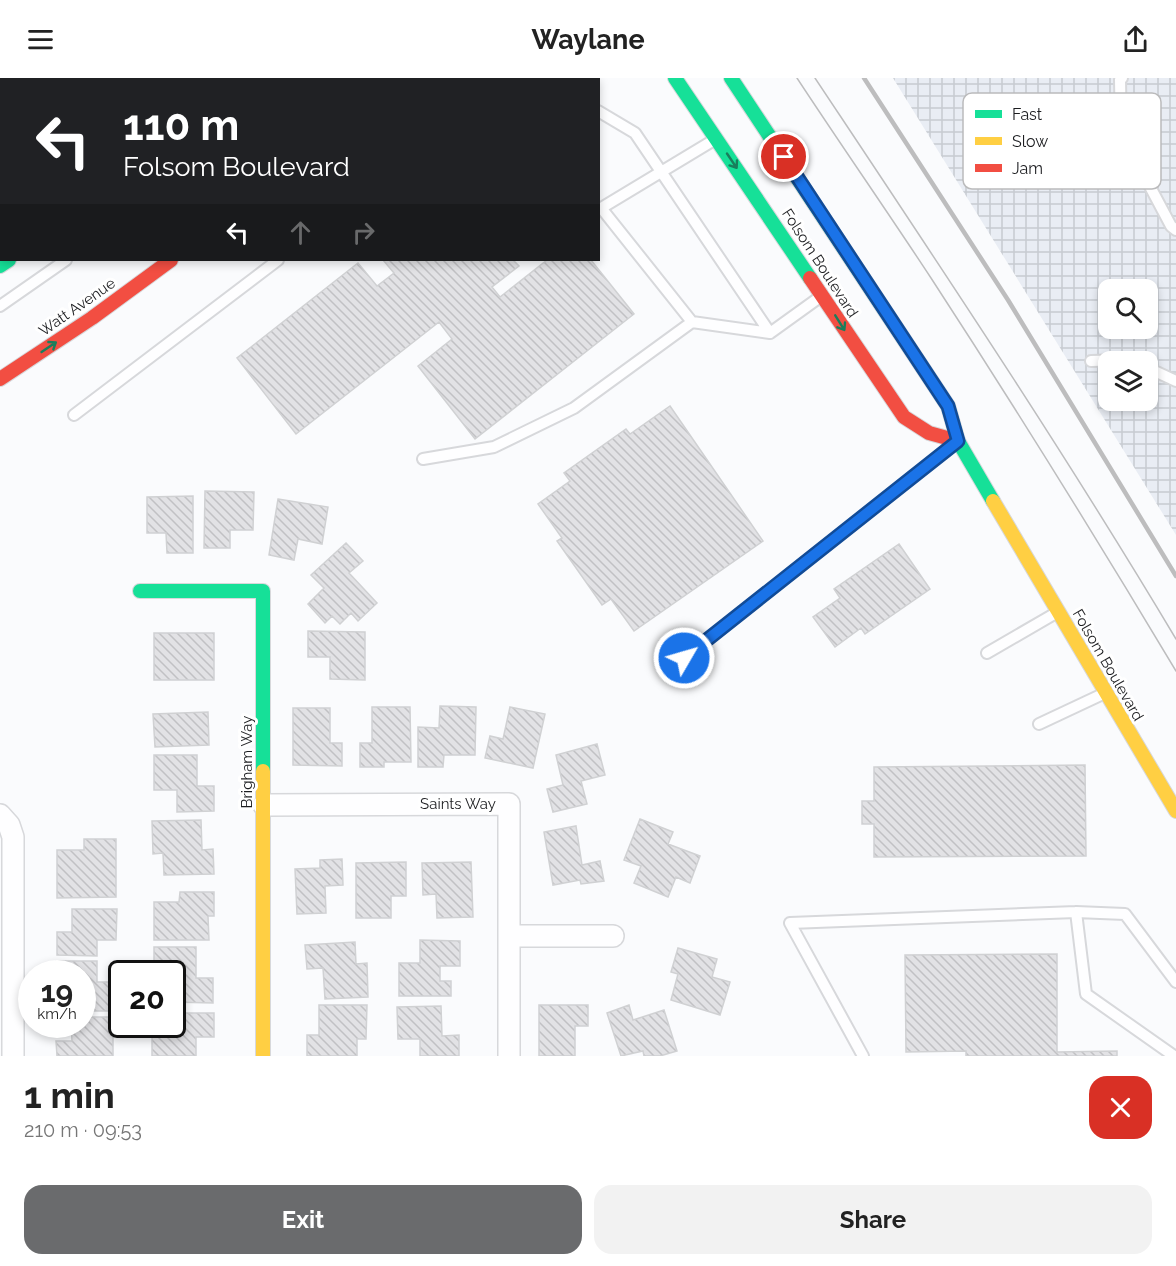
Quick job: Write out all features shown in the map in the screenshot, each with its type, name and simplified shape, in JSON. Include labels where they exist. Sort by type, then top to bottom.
[{"type":"main road","name":"Folsom Boulevard","points":[[675,78],[904,417],[916,429],[958,441]]},
{"type":"main road","name":"Folsom Boulevard","points":[[731,78],[948,406],[958,441],[1176,811]]},
{"type":"main road","name":"Watt Avenue","points":[[0,380],[92,318],[170,261]]},
{"type":"main road","name":"Brigham Way","points":[[140,591],[263,591],[263,1056]]},
{"type":"street","name":"Saints Way","points":[[264,805],[509,804],[509,1056]]},
{"type":"street","points":[[0,815],[9,825],[13,837],[13,1056]]},
{"type":"street","points":[[509,936],[613,936]]},
{"type":"lane","points":[[1120,93],[1122,78]]},
{"type":"lane","points":[[600,112],[635,133],[770,333]]},
{"type":"lane","points":[[717,138],[662,174],[600,209],[692,322],[770,333],[823,295]]},
{"type":"lane","points":[[1151,189],[1171,226],[1176,230]]},
{"type":"lane","points":[[0,306],[65,261]]},
{"type":"lane","points":[[74,415],[277,261]]},
{"type":"lane","points":[[423,459],[494,447],[574,408],[692,322]]},
{"type":"lane","points":[[1091,361],[1098,361]]},
{"type":"lane","points":[[1158,373],[1176,381]]},
{"type":"lane","points":[[684,658],[958,441]]},
{"type":"lane","points":[[987,653],[1058,612]]},
{"type":"lane","points":[[1040,724],[1105,693]]},
{"type":"lane","points":[[863,1056],[790,923],[1076,912],[1125,914],[1176,982]]},
{"type":"lane","points":[[1076,912],[1086,994],[1174,1056]]},
{"type":"shaded area","points":[[893,78],[1176,78],[1176,535],[1099,411],[1158,411],[1158,351],[1098,351],[1098,409]]},
{"type":"building","points":[[384,261],[514,261],[519,266],[492,287],[500,297],[546,261],[592,261],[634,314],[475,439],[418,366],[452,339],[439,322],[296,434],[237,358],[358,263],[377,286],[394,273]]},
{"type":"building","points":[[670,406],[763,541],[634,631],[611,599],[602,605],[557,541],[562,538],[538,504],[570,481],[564,473],[626,429],[630,434]]},
{"type":"building","points":[[205,491],[254,492],[253,530],[230,530],[230,548],[204,548]]},
{"type":"building","points":[[193,496],[193,553],[167,553],[166,533],[147,533],[147,497]]},
{"type":"building","points":[[278,499],[328,507],[322,544],[298,539],[294,560],[269,555]]},
{"type":"building","points":[[346,543],[363,561],[349,573],[377,603],[358,621],[351,613],[340,624],[332,616],[325,623],[308,604],[324,588],[311,575]]},
{"type":"building","points":[[899,544],[930,589],[865,634],[861,628],[835,647],[813,617],[840,598],[834,589]]},
{"type":"building","points":[[308,631],[365,632],[365,680],[330,679],[330,657],[308,657]]},
{"type":"building","points":[[154,633],[214,633],[214,680],[154,680]]},
{"type":"building","points":[[440,706],[476,707],[475,755],[444,755],[443,767],[418,767],[418,727],[439,728]]},
{"type":"building","points":[[372,707],[410,707],[411,762],[384,762],[384,767],[360,767],[360,743],[372,743]]},
{"type":"building","points":[[510,707],[545,714],[533,768],[485,758],[490,736],[503,739]]},
{"type":"building","points":[[293,708],[330,708],[330,743],[342,743],[342,766],[293,765]]},
{"type":"building","points":[[208,712],[209,745],[155,747],[153,714]]},
{"type":"building","points":[[597,744],[605,775],[581,781],[587,804],[553,812],[547,789],[563,785],[556,755]]},
{"type":"building","points":[[154,755],[197,755],[197,786],[214,786],[214,811],[177,812],[177,790],[154,790]]},
{"type":"building","points":[[1085,765],[1086,856],[874,857],[874,824],[862,824],[862,801],[874,801],[874,767]]},
{"type":"building","points":[[640,819],[673,832],[668,844],[700,856],[690,883],[676,877],[668,897],[634,883],[641,866],[624,860]]},
{"type":"building","points":[[201,820],[202,850],[213,849],[214,874],[164,875],[163,853],[153,854],[152,821]]},
{"type":"building","points":[[576,826],[582,865],[600,861],[604,881],[581,884],[580,880],[553,885],[544,832]]},
{"type":"building","points":[[84,839],[116,839],[116,897],[57,898],[57,850],[84,850]]},
{"type":"building","points":[[342,859],[343,885],[325,886],[326,913],[297,914],[295,869],[320,868],[320,860]]},
{"type":"building","points":[[406,862],[406,896],[391,896],[391,918],[356,918],[356,863]]},
{"type":"building","points":[[471,862],[473,917],[437,918],[436,894],[423,895],[422,863]]},
{"type":"building","points":[[180,892],[214,892],[214,916],[208,916],[209,940],[154,940],[154,902],[179,902]]},
{"type":"building","points":[[72,909],[117,909],[116,940],[97,940],[97,956],[57,955],[57,932],[72,932]]},
{"type":"building","points":[[420,940],[460,941],[460,966],[440,966],[440,981],[451,981],[451,996],[399,996],[399,963],[420,963]]},
{"type":"building","points":[[355,942],[356,964],[367,963],[368,997],[325,999],[323,968],[307,969],[305,945]]},
{"type":"building","points":[[154,947],[196,947],[196,978],[213,978],[213,1003],[186,1002],[186,960],[154,960]]},
{"type":"building","points":[[678,948],[717,959],[712,977],[730,982],[720,1015],[671,1000],[678,974],[671,972]]},
{"type":"building","points":[[1057,954],[1057,1052],[1117,1051],[1117,1056],[966,1056],[966,1051],[906,1052],[905,955]]},
{"type":"building","points":[[96,961],[97,982],[108,982],[108,1011],[96,1011]]},
{"type":"building","points":[[319,1005],[367,1005],[366,1039],[357,1039],[357,1056],[307,1056],[307,1035],[319,1035]]},
{"type":"building","points":[[539,1005],[588,1005],[588,1026],[575,1026],[575,1056],[539,1056]]},
{"type":"building","points":[[629,1005],[633,1020],[664,1010],[677,1051],[660,1056],[644,1056],[643,1051],[621,1056],[607,1013]]},
{"type":"building","points":[[441,1006],[442,1036],[459,1035],[459,1056],[420,1056],[420,1039],[398,1039],[397,1007]]},
{"type":"building","points":[[186,1013],[214,1013],[214,1037],[196,1037],[196,1056],[152,1056],[152,1038],[186,1038]]},
{"type":"building","points":[[96,1017],[108,1017],[108,1038],[113,1038],[113,1056],[57,1056],[56,1041],[72,1041],[72,1038],[96,1038]]},
{"type":"tram line","points":[[797,78],[994,375],[1176,671]]},
{"type":"tram line","points":[[815,78],[1044,426],[1176,639]]},
{"type":"railway","points":[[864,78],[1008,300],[1176,576]]},
{"type":"traffic: fast","points":[[675,78],[810,278]]},
{"type":"traffic: fast","points":[[731,78],[948,406],[958,441],[993,501]]},
{"type":"traffic: fast","points":[[0,266],[8,261]]},
{"type":"traffic: fast","points":[[140,591],[263,591],[263,771]]},
{"type":"traffic: slow","points":[[993,501],[1176,811]]},
{"type":"traffic: slow","points":[[263,771],[263,1056]]},
{"type":"traffic: jam","points":[[0,379],[92,318],[170,261]]},
{"type":"traffic: jam","points":[[810,278],[904,417],[929,433],[958,441]]},
{"type":"route","points":[[684,658],[958,441],[948,406],[784,157]]}]
